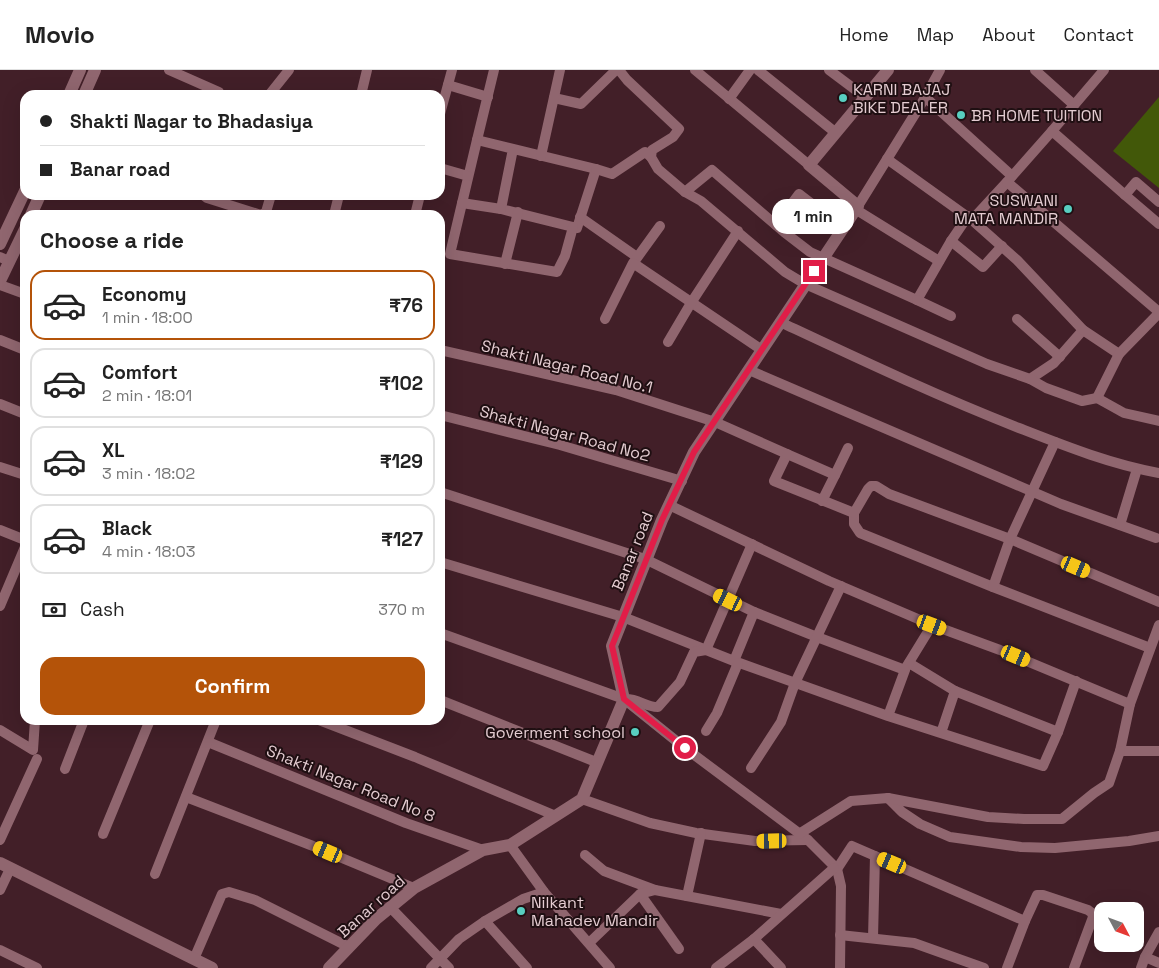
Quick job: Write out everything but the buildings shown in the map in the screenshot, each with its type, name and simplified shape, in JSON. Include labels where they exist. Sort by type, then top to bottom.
[{"type":"street","points":[[71,90],[80,70]]},
{"type":"street","points":[[87,90],[95,70]]},
{"type":"street","points":[[169,70],[214,90]]},
{"type":"street","points":[[273,90],[288,70]]},
{"type":"street","points":[[363,90],[367,70]]},
{"type":"street","points":[[445,96],[452,70]]},
{"type":"street","points":[[494,70],[462,203],[445,253],[557,272],[565,256],[573,227]]},
{"type":"street","points":[[541,156],[560,70]]},
{"type":"street","points":[[554,98],[582,104],[618,70],[679,129],[674,137],[652,150],[651,156]]},
{"type":"street","points":[[694,70],[809,165],[856,207],[939,261]]},
{"type":"street","points":[[729,99],[750,70]]},
{"type":"street","points":[[758,70],[836,133]]},
{"type":"street","points":[[829,70],[865,98]]},
{"type":"street","points":[[809,165],[888,70]]},
{"type":"street","points":[[856,207],[940,70]]},
{"type":"street","points":[[1035,70],[1074,105]]},
{"type":"street","points":[[917,300],[951,241],[970,218],[1010,179],[1104,70]]},
{"type":"street","points":[[448,85],[488,97]]},
{"type":"street","points":[[925,96],[1010,179],[1159,311],[1119,354],[1097,398]]},
{"type":"street","points":[[1052,131],[1159,224]]},
{"type":"street","points":[[477,140],[612,174],[645,152],[651,156],[658,169],[685,192],[701,201],[786,272],[805,284],[987,364],[1030,379],[1046,388],[1082,401],[1097,398],[1124,413],[1159,422]]},
{"type":"street","points":[[500,209],[513,149]]},
{"type":"street","points":[[887,158],[970,218],[1017,260],[1083,330],[1119,354]]},
{"type":"street","points":[[445,169],[468,176]]},
{"type":"street","points":[[462,203],[518,212],[577,228],[596,169]]},
{"type":"street","points":[[685,192],[712,170],[810,252],[951,316]]},
{"type":"street","points":[[1125,195],[1136,182],[1159,202]]},
{"type":"street","points":[[776,225],[799,194],[843,228]]},
{"type":"street","points":[[0,244],[21,200]]},
{"type":"street","points":[[214,200],[248,210]]},
{"type":"street","name":"Banar road","points":[[624,699],[612,646],[669,505],[682,481],[694,452],[856,207]]},
{"type":"street","points":[[505,264],[518,212]]},
{"type":"street","points":[[580,217],[691,303],[762,350]]},
{"type":"street","points":[[605,319],[635,260],[660,226]]},
{"type":"street","points":[[668,342],[738,231]]},
{"type":"street","points":[[0,281],[5,259],[20,236]]},
{"type":"street","points":[[951,241],[984,266],[1002,246]]},
{"type":"street","points":[[0,286],[20,292]]},
{"type":"street","points":[[1017,319],[1060,357]]},
{"type":"street","points":[[780,322],[914,385],[1055,442],[1091,456],[1159,473]]},
{"type":"street","points":[[1030,379],[1054,364],[1083,330]]},
{"type":"street","points":[[0,340],[20,348]]},
{"type":"street","name":"Shakti Nagar Road No.1","points":[[445,351],[616,390],[715,422],[835,475]]},
{"type":"street","points":[[749,370],[1061,504],[1156,538]]},
{"type":"street","points":[[0,404],[20,412]]},
{"type":"street","name":"Shakti Nagar Road No2","points":[[445,416],[560,445],[682,481]]},
{"type":"street","points":[[993,587],[1010,539],[1055,442]]},
{"type":"street","points":[[822,501],[848,448]]},
{"type":"street","points":[[787,454],[774,481],[854,513]]},
{"type":"street","points":[[0,466],[20,473]]},
{"type":"street","points":[[1120,525],[1137,469]]},
{"type":"street","points":[[1150,648],[860,533],[854,524],[854,513],[868,489],[871,486],[876,486],[889,494],[1010,539],[1159,602]]},
{"type":"street","points":[[445,494],[646,560],[754,612],[816,638],[907,666],[955,690],[1058,732]]},
{"type":"street","points":[[669,505],[841,586],[932,625],[1000,650],[1130,704]]},
{"type":"street","points":[[0,530],[20,538]]},
{"type":"street","points":[[706,650],[752,544]]},
{"type":"street","points":[[0,606],[20,559]]},
{"type":"street","points":[[445,564],[623,617],[736,662],[888,716],[1043,766],[1058,732],[1076,682]]},
{"type":"street","points":[[750,768],[781,722],[795,683],[841,586]]},
{"type":"street","points":[[706,731],[717,713],[754,612]]},
{"type":"street","points":[[888,716],[907,666],[932,625]]},
{"type":"street","points":[[624,699],[582,799],[650,823],[701,834],[755,841],[803,837],[851,801],[888,798],[988,817],[1062,819],[1094,792],[1109,783],[1120,751],[1130,704],[1159,625]]},
{"type":"street","points":[[445,635],[624,699],[685,748],[803,837],[835,869],[841,886],[840,968]]},
{"type":"street","points":[[624,699],[635,698],[648,707],[658,707],[680,682],[694,652],[706,650]]},
{"type":"street","points":[[941,733],[955,690]]},
{"type":"street","points":[[445,702],[596,762]]},
{"type":"street","points":[[0,730],[33,750],[35,725]]},
{"type":"street","points":[[65,769],[82,725]]},
{"type":"street","points":[[103,834],[148,725]]},
{"type":"street","points":[[155,874],[214,725]]},
{"type":"street","points":[[332,725],[415,757],[556,816]]},
{"type":"street","name":"Shakti Nagar Road No 8","points":[[208,742],[406,823],[483,850]]},
{"type":"street","points":[[1120,751],[1159,751]]},
{"type":"street","points":[[0,840],[37,759]]},
{"type":"street","points":[[186,796],[414,888]]},
{"type":"street","points":[[888,798],[902,812],[920,824],[950,837],[1021,848],[1054,848],[1129,842],[1159,836]]},
{"type":"street","name":"Banar road","points":[[329,968],[390,907],[414,888],[483,850],[510,845],[582,799]]},
{"type":"street","points":[[687,896],[701,834]]},
{"type":"street","points":[[510,845],[544,892],[610,968]]},
{"type":"street","points":[[716,968],[754,939],[835,869],[852,846],[1025,921]]},
{"type":"street","points":[[585,855],[604,871],[654,890],[782,914]]},
{"type":"street","points":[[873,938],[875,856]]},
{"type":"street","points":[[0,890],[5,866],[212,968]]},
{"type":"street","points":[[589,943],[640,894],[654,890]]},
{"type":"street","points":[[194,959],[222,894],[229,892],[255,900],[349,947]]},
{"type":"street","points":[[431,968],[459,939],[485,921],[523,898],[544,892]]},
{"type":"street","points":[[640,894],[678,949]]},
{"type":"street","points":[[1007,968],[1037,895],[1043,895],[1092,913],[1093,918],[1074,968]]},
{"type":"street","points":[[390,907],[449,968]]},
{"type":"street","points":[[485,921],[527,968]]},
{"type":"street","points":[[1141,968],[1159,932]]},
{"type":"street","points":[[840,935],[914,943],[984,968]]},
{"type":"street","points":[[754,939],[781,968]]},
{"type":"street","points":[[0,950],[37,968]]},
{"type":"street","points":[[1146,957],[1159,962]]},
{"type":"green space","points":[[1159,97],[1159,188],[1113,151]]},
{"type":"place","name":"KARNI BAJAJ BIKE DEALER","points":[[843,98]]},
{"type":"place","name":"BR HOME TUITION","points":[[961,115]]},
{"type":"place","name":"SUSWANI MATA MANDIR","points":[[1068,209]]},
{"type":"place","name":"Goverment school","points":[[635,732]]},
{"type":"place","name":"Nilkant Mahadev Mandir","points":[[521,911]]},
{"type":"route","points":[[685,748],[624,699],[612,646],[662,520],[694,452],[814,271]]}]
